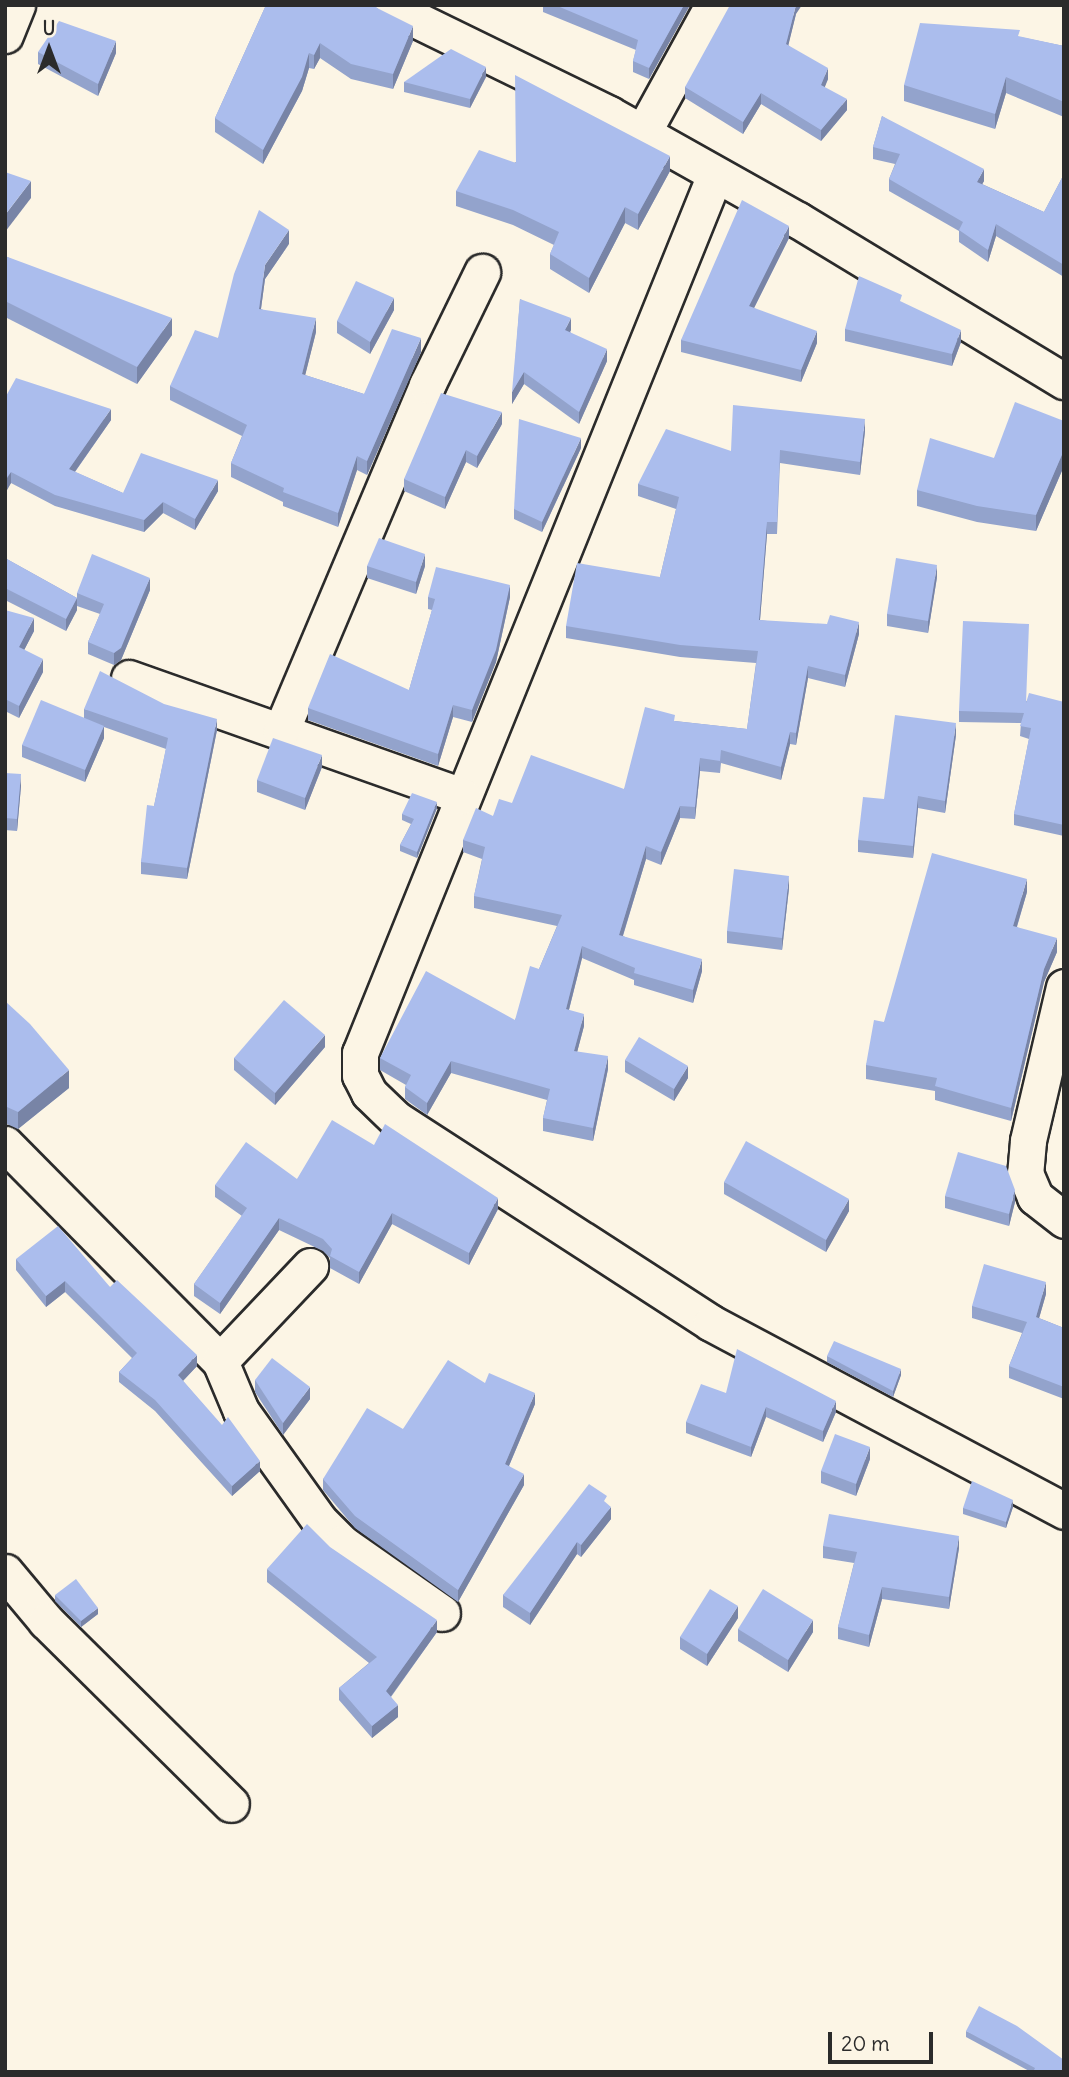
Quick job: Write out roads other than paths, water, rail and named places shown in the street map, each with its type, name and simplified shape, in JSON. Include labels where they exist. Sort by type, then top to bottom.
[{"type":"street","points":[[5,35],[17,5]]},
{"type":"street","points":[[386,5],[642,134],[714,177],[798,220],[1064,381]]},
{"type":"street","points":[[642,134],[713,5]]},
{"type":"street","points":[[714,177],[360,1053],[360,1075],[369,1093],[396,1119],[711,1323],[1064,1511]]},
{"type":"street","points":[[281,731],[427,385],[482,272]]},
{"type":"street","points":[[129,678],[463,796]]},
{"type":"street","points":[[1064,987],[1028,1141],[1025,1173],[1035,1197],[1064,1220]]},
{"type":"street","points":[[5,1144],[220,1361],[241,1411],[319,1520],[342,1543],[442,1613]]},
{"type":"street","points":[[220,1361],[310,1266]]},
{"type":"street","points":[[5,1572],[46,1620],[231,1804]]}]
